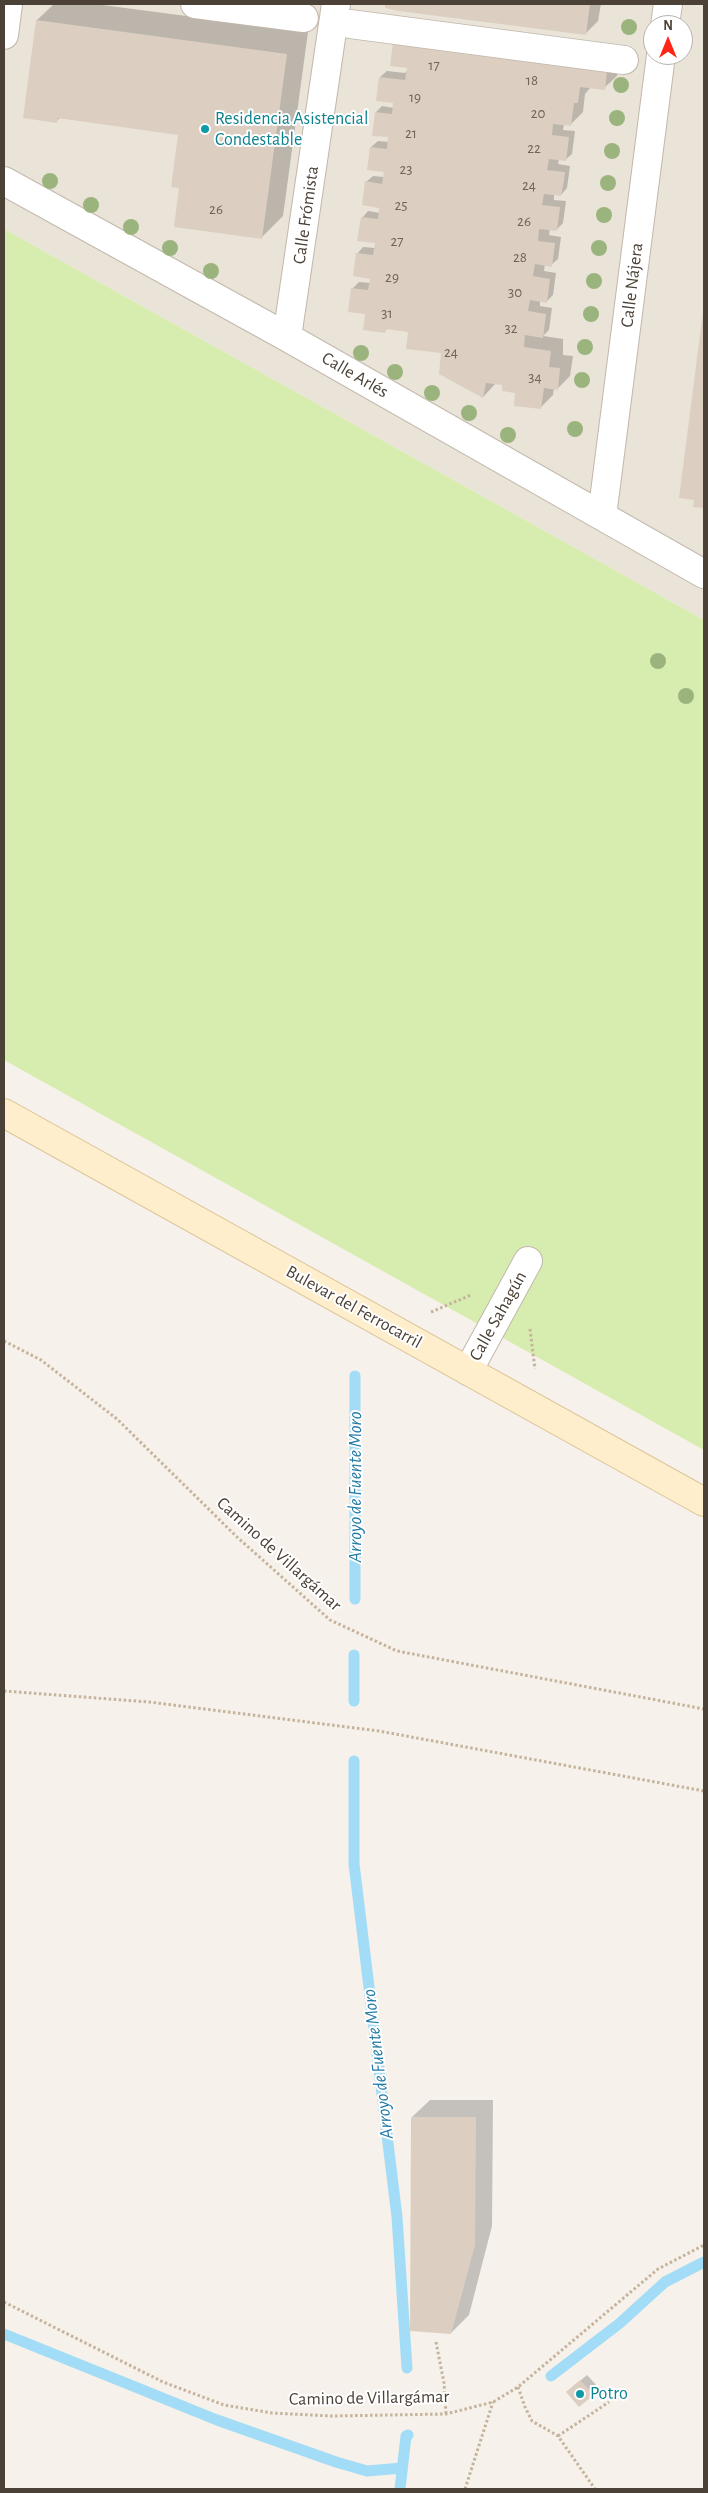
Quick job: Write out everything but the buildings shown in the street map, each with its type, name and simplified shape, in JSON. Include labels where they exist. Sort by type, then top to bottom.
[{"type":"main road","name":"Bulevar del Ferrocarril","points":[[4,1113],[704,1502]]},
{"type":"street","points":[[4,35],[8,4]]},
{"type":"street","points":[[196,4],[304,18]]},
{"type":"street","points":[[343,14],[624,60]]},
{"type":"street","name":"Calle Frómista","points":[[287,337],[343,14]]},
{"type":"street","name":"Calle Nájera","points":[[602,516],[660,65]]},
{"type":"street","name":"Calle Arlés","points":[[4,181],[287,337],[704,574]]},
{"type":"street","name":"Calle Sahagún","points":[[468,1371],[528,1261]]},
{"type":"path","name":"Camino de Villargámar","points":[[4,1341],[41,1360],[117,1419],[237,1537],[330,1620],[396,1651],[704,1709]]},
{"type":"path","points":[[4,1691],[149,1702],[379,1731],[704,1791]]},
{"type":"path","name":"Camino de Villargámar","points":[[4,2302],[163,2382],[224,2405],[272,2412],[332,2416],[446,2414],[493,2402],[518,2388],[658,2269],[704,2245]]},
{"type":"path","points":[[436,2342],[444,2382],[446,2414]]},
{"type":"path","points":[[518,2388],[532,2420],[558,2436],[595,2489]]},
{"type":"path","points":[[465,2489],[493,2402]]},
{"type":"path","points":[[558,2436],[609,2402]]},
{"type":"shaded area","points":[[4,4],[704,4],[704,620],[4,229]]},
{"type":"green space","points":[[4,229],[704,620],[704,1450],[4,1060]]},
{"type":"waterway","name":"Arroyo de Fuente Moro","points":[[355,1376],[355,1599]]},
{"type":"waterway","name":"Arroyo de Fuente Moro","points":[[354,1655],[354,1701]]},
{"type":"waterway","name":"Arroyo de Fuente Moro","points":[[354,1761],[354,1864],[397,2217],[407,2368]]},
{"type":"waterway","points":[[551,2376],[620,2323],[665,2282],[704,2262]]},
{"type":"waterway","points":[[4,2334],[217,2420],[336,2462],[367,2471],[402,2468]]},
{"type":"waterway","name":"Arroyo de Fuente Moro","points":[[400,2489],[406,2436],[408,2435]]},
{"type":"place","name":"Residencia Asistencial Condestable","points":[[205,129]]},
{"type":"place","name":"Potro","points":[[580,2394]]}]
